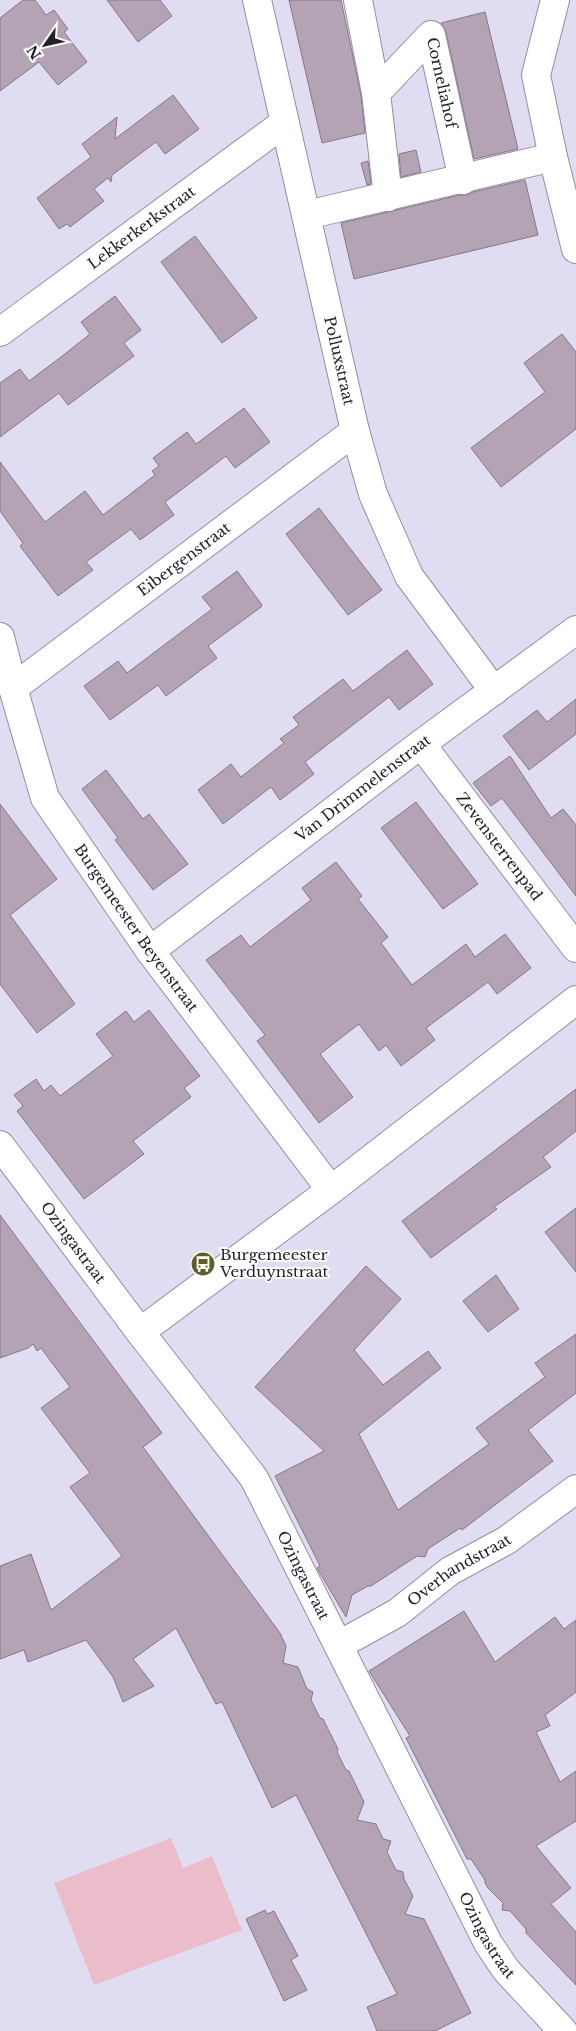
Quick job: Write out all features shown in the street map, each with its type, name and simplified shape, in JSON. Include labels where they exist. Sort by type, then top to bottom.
[{"type":"street","name":"Polluxstraat","points":[[257,0],[355,431],[373,494],[409,576],[494,691]]},
{"type":"street","points":[[358,0],[376,93],[388,197]]},
{"type":"street","points":[[555,0],[536,75],[553,157],[576,249]]},
{"type":"street","name":"Corneliahof","points":[[376,93],[431,35],[463,180]]},
{"type":"street","name":"Lekkerkerkstraat","points":[[0,332],[284,123]]},
{"type":"street","points":[[307,215],[463,180],[553,157]]},
{"type":"street","name":"Eibergenstraat","points":[[13,688],[355,431]]},
{"type":"street","name":"Van Drimmelenstraat","points":[[150,951],[421,744],[576,630]]},
{"type":"street","name":"Burgemeester Beyenstraat","points":[[0,637],[45,798],[150,951],[331,1190]]},
{"type":"street","name":"Zevensterrenpad","points":[[421,744],[576,948]]},
{"type":"street","points":[[140,1332],[331,1190],[576,1000]]},
{"type":"street","name":"Ozingastraat","points":[[0,1145],[140,1332],[254,1478],[488,1943],[506,1970],[563,2031]]},
{"type":"street","name":"Overhandstraat","points":[[339,1645],[396,1613],[450,1571],[507,1540],[576,1489]]},
{"type":"shaded area","points":[[171,1838],[183,1868],[212,1856],[242,1930],[94,1985],[54,1883]]},
{"type":"building","points":[[23,0],[35,0],[46,15],[54,10],[68,29],[64,32],[87,62],[58,85],[39,62],[0,91],[0,18]]},
{"type":"building","points":[[107,0],[160,0],[172,16],[138,42]]},
{"type":"building","points":[[289,0],[341,0],[361,95],[365,133],[322,143]]},
{"type":"building","points":[[485,12],[518,149],[474,159],[446,32],[441,23]]},
{"type":"building","points":[[173,95],[199,129],[165,154],[156,142],[112,175],[111,182],[108,178],[94,189],[104,201],[70,227],[67,224],[59,229],[37,198],[91,157],[82,144],[117,117],[115,139]]},
{"type":"building","points":[[416,150],[421,172],[401,177],[399,154]]},
{"type":"building","points":[[368,161],[371,184],[367,185],[361,163]]},
{"type":"building","points":[[525,180],[538,235],[354,279],[341,223]]},
{"type":"building","points":[[195,236],[257,318],[222,343],[161,262]]},
{"type":"building","points":[[115,296],[141,330],[124,343],[134,356],[68,405],[59,393],[0,437],[0,383],[20,369],[29,381],[61,357],[90,334],[81,322]]},
{"type":"building","points":[[562,334],[576,352],[576,429],[501,487],[471,448],[545,392],[524,363]]},
{"type":"building","points":[[244,408],[270,442],[235,468],[226,456],[165,502],[174,515],[140,540],[131,529],[86,562],[93,570],[58,596],[20,546],[23,543],[0,511],[0,462],[45,522],[85,491],[103,515],[155,475],[152,471],[159,466],[153,458],[187,432],[196,444]]},
{"type":"building","points":[[319,508],[382,590],[348,615],[286,534]]},
{"type":"building","points":[[237,571],[262,605],[261,607],[208,646],[217,658],[166,696],[158,685],[110,720],[84,686],[118,661],[127,673],[212,609],[202,597]]},
{"type":"building","points":[[407,650],[433,684],[399,710],[389,697],[305,762],[314,774],[280,800],[271,787],[223,824],[198,790],[231,764],[241,777],[284,743],[280,739],[299,725],[293,717],[343,679],[353,691]]},
{"type":"building","points":[[576,699],[576,734],[529,770],[503,736],[537,710],[547,722]]},
{"type":"building","points":[[510,756],[551,818],[563,809],[576,825],[576,896],[502,798],[491,806],[473,783]]},
{"type":"building","points":[[106,770],[143,819],[149,814],[188,864],[153,890],[115,840],[118,838],[82,789]]},
{"type":"building","points":[[416,802],[478,884],[443,909],[381,828]]},
{"type":"building","points":[[0,804],[57,879],[10,915],[75,1004],[37,1033],[0,984]]},
{"type":"building","points":[[336,862],[362,896],[358,899],[388,937],[381,943],[412,985],[466,944],[475,957],[505,934],[531,968],[497,994],[488,982],[426,1028],[435,1040],[401,1066],[386,1045],[379,1051],[359,1024],[320,1054],[353,1097],[319,1123],[257,1041],[265,1035],[206,960],[241,935],[250,947],[311,900],[302,888]]},
{"type":"building","points":[[149,1010],[200,1076],[184,1088],[191,1097],[133,1141],[144,1154],[84,1199],[17,1111],[23,1106],[14,1095],[36,1079],[44,1091],[51,1085],[60,1096],[113,1056],[96,1034],[126,1011],[134,1022]]},
{"type":"building","points":[[576,1089],[576,1131],[543,1157],[551,1167],[494,1207],[497,1209],[431,1258],[402,1221]]},
{"type":"building","points":[[576,1208],[576,1272],[545,1232]]},
{"type":"building","points":[[0,1215],[162,1433],[143,1447],[280,1633],[286,1646],[283,1663],[298,1667],[307,1689],[313,1692],[311,1700],[320,1718],[323,1719],[338,1749],[337,1752],[346,1770],[349,1771],[364,1802],[357,1820],[376,1824],[383,1839],[391,1841],[387,1852],[396,1870],[403,1872],[404,1879],[413,1896],[405,1914],[424,1919],[471,2013],[435,2031],[377,2031],[367,2007],[397,1994],[296,1795],[272,1808],[222,1702],[216,1704],[176,1628],[133,1659],[154,1686],[123,1702],[113,1677],[86,1640],[28,1662],[24,1650],[0,1659],[0,1566],[31,1554],[51,1610],[122,1556],[70,1487],[90,1473],[41,1408],[70,1387],[41,1348],[37,1351],[33,1344],[28,1348],[0,1358]]},
{"type":"building","points":[[366,1266],[401,1299],[354,1350],[383,1385],[428,1351],[441,1368],[359,1434],[398,1510],[489,1444],[476,1428],[545,1377],[535,1363],[576,1334],[576,1393],[528,1430],[553,1461],[462,1530],[460,1528],[428,1549],[425,1557],[417,1556],[371,1586],[352,1595],[346,1617],[317,1568],[320,1566],[275,1476],[324,1451],[255,1387]]},
{"type":"building","points":[[496,1275],[519,1309],[488,1332],[463,1301]]},
{"type":"building","points":[[464,1611],[495,1662],[555,1617],[564,1629],[576,1620],[576,1692],[545,1715],[550,1726],[536,1732],[560,1782],[576,1771],[576,1821],[536,1846],[571,1888],[551,1904],[576,1932],[576,1985],[526,1933],[526,1929],[510,1911],[502,1910],[503,1903],[488,1888],[471,1859],[467,1859],[406,1738],[410,1736],[369,1671]]},
{"type":"building","points":[[265,1910],[267,1914],[274,1911],[298,1956],[291,1960],[307,1990],[284,2001],[246,1919]]},
{"type":"place","name":"Burgemeester Verduynstraat","points":[[203,1264]]}]
